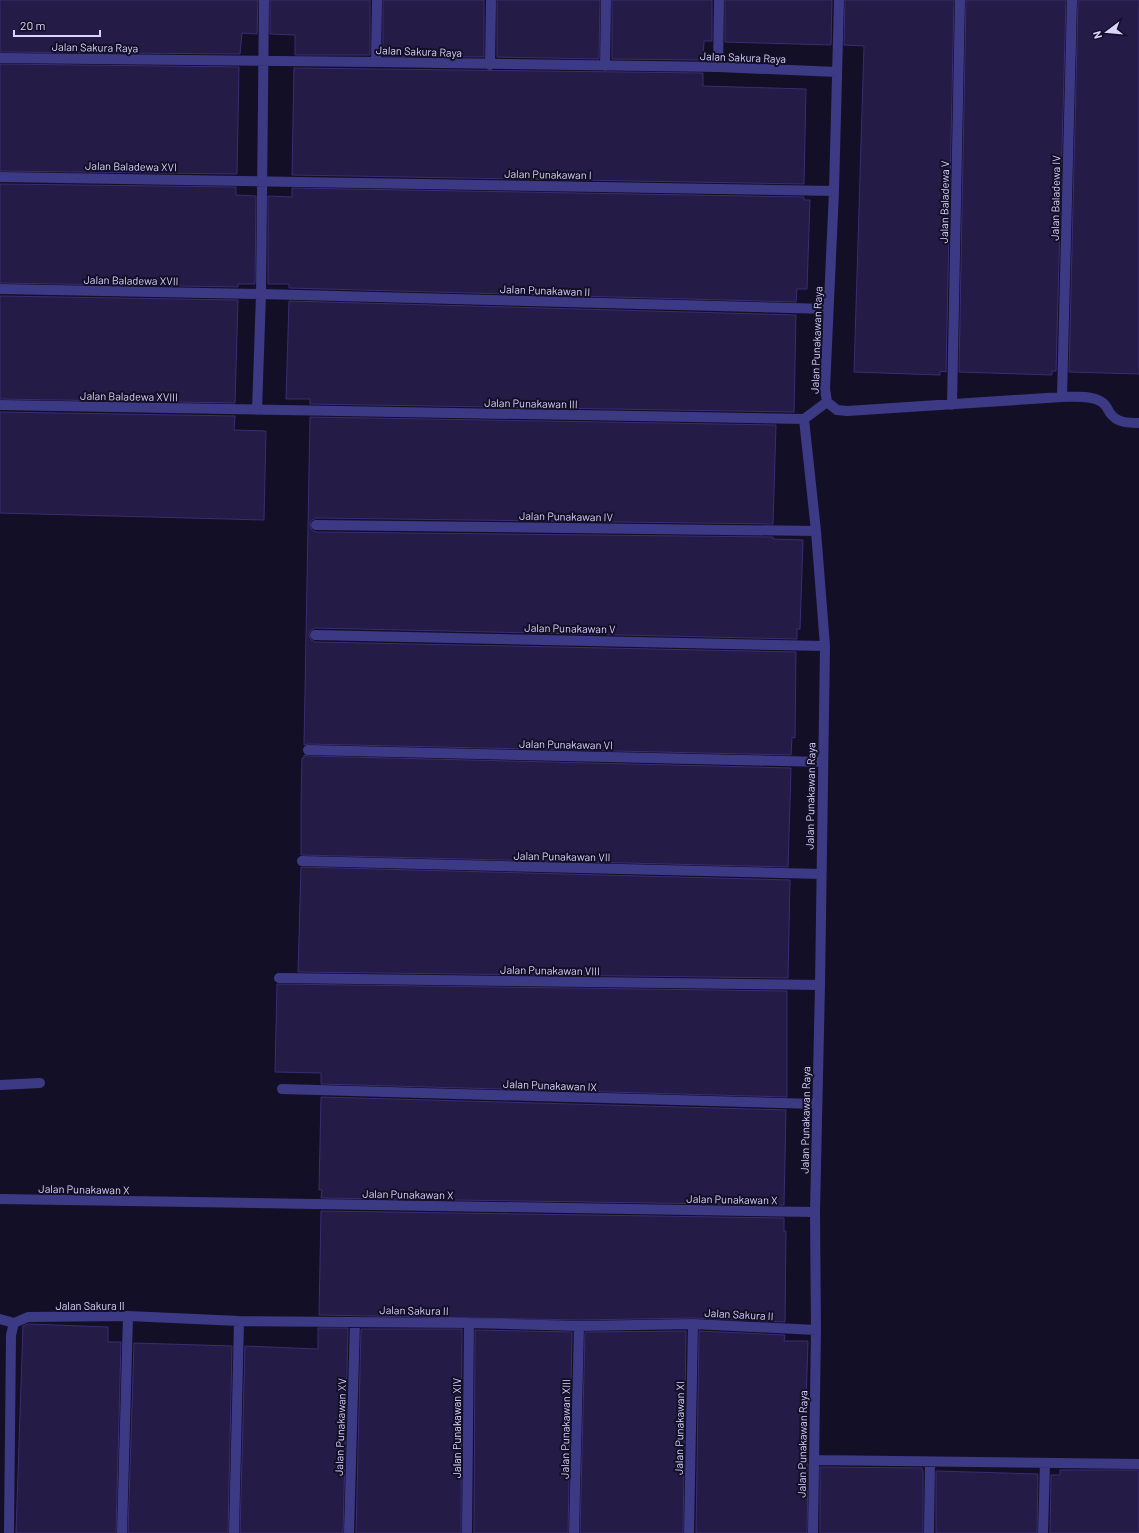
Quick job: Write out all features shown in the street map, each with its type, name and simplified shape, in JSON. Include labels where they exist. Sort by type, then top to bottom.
[{"type":"street","points":[[257,410],[261,294],[264,0]]},
{"type":"street","points":[[376,62],[377,0]]},
{"type":"street","points":[[490,65],[491,0]]},
{"type":"street","points":[[605,66],[606,0]]},
{"type":"street","points":[[718,68],[719,0]]},
{"type":"street","name":"Jalan Punakawan Raya","points":[[813,1533],[816,1330],[815,1212],[825,646],[816,531],[804,420],[827,402],[825,389],[834,191],[839,0]]},
{"type":"street","name":"Jalan Baladewa V","points":[[952,404],[960,0]]},
{"type":"street","name":"Jalan Baladewa IV","points":[[1062,397],[1072,0]]},
{"type":"street","name":"Jalan Sakura Raya","points":[[0,58],[264,60],[718,68],[837,72]]},
{"type":"street","name":"Jalan Baladewa XVI","points":[[0,177],[261,180]]},
{"type":"street","name":"Jalan Punakawan I","points":[[261,180],[834,191]]},
{"type":"street","name":"Jalan Baladewa XVII","points":[[0,289],[261,294]]},
{"type":"street","name":"Jalan Punakawan II","points":[[261,294],[828,309]]},
{"type":"street","points":[[827,402],[836,410],[847,411],[1062,397],[1088,398],[1099,400],[1106,405],[1115,419],[1126,423],[1139,423]]},
{"type":"street","name":"Jalan Baladewa XVIII","points":[[0,405],[257,410]]},
{"type":"street","name":"Jalan Punakawan III","points":[[257,410],[804,420]]},
{"type":"street","name":"Jalan Punakawan IV","points":[[316,525],[816,531]]},
{"type":"street","name":"Jalan Punakawan V","points":[[315,635],[825,646]]},
{"type":"street","name":"Jalan Punakawan VI","points":[[308,750],[823,762]]},
{"type":"street","name":"Jalan Punakawan VII","points":[[302,862],[821,874]]},
{"type":"street","name":"Jalan Punakawan VIII","points":[[279,978],[820,985]]},
{"type":"street","points":[[0,1085],[40,1083]]},
{"type":"street","name":"Jalan Punakawan IX","points":[[282,1089],[817,1104]]},
{"type":"street","name":"Jalan Punakawan X","points":[[0,1199],[815,1212]]},
{"type":"street","name":"Jalan Sakura II","points":[[14,1323],[28,1316],[128,1316],[239,1321],[468,1323],[579,1326],[693,1324],[816,1330]]},
{"type":"street","points":[[122,1533],[128,1316]]},
{"type":"street","points":[[0,1320],[14,1323],[11,1335],[9,1533]]},
{"type":"street","points":[[234,1533],[239,1321]]},
{"type":"street","name":"Jalan Punakawan XV","points":[[349,1533],[355,1322]]},
{"type":"street","name":"Jalan Punakawan XIV","points":[[467,1533],[468,1323]]},
{"type":"street","name":"Jalan Punakawan XI","points":[[689,1533],[693,1324]]},
{"type":"street","name":"Jalan Punakawan XIII","points":[[574,1533],[579,1326]]},
{"type":"street","points":[[814,1460],[930,1463],[1139,1464]]},
{"type":"street","points":[[929,1533],[930,1463]]},
{"type":"street","points":[[1043,1533],[1045,1463]]},
{"type":"building","points":[[0,0],[258,0],[257,34],[242,33],[240,54],[0,52]]},
{"type":"building","points":[[270,0],[370,0],[370,55],[295,55],[295,35],[270,34]]},
{"type":"building","points":[[383,0],[484,0],[484,57],[383,56]]},
{"type":"building","points":[[497,0],[600,0],[599,59],[497,57]]},
{"type":"building","points":[[612,0],[712,0],[712,41],[704,41],[703,60],[612,59]]},
{"type":"building","points":[[725,0],[832,0],[831,45],[725,42]]},
{"type":"building","points":[[845,0],[954,0],[946,372],[940,371],[940,375],[854,372],[864,46],[844,45]]},
{"type":"building","points":[[966,0],[1066,0],[1056,371],[1052,371],[1052,375],[959,372]]},
{"type":"building","points":[[1078,0],[1139,0],[1139,374],[1069,372]]},
{"type":"building","points":[[0,64],[239,67],[237,174],[0,171]]},
{"type":"building","points":[[294,68],[703,73],[703,86],[806,89],[804,184],[292,175]]},
{"type":"building","points":[[0,184],[236,187],[236,195],[256,196],[255,284],[238,284],[238,287],[0,283]]},
{"type":"building","points":[[292,188],[804,197],[804,200],[810,200],[807,289],[797,289],[796,302],[289,288],[289,284],[268,284],[268,196],[292,197]]},
{"type":"building","points":[[0,296],[238,300],[235,403],[0,399]]},
{"type":"building","points":[[289,301],[796,315],[794,412],[310,404],[310,399],[286,399]]},
{"type":"building","points":[[0,412],[235,416],[234,430],[266,431],[264,520],[0,513]]},
{"type":"building","points":[[310,417],[776,425],[773,524],[316,518],[311,521],[310,525],[312,530],[316,532],[773,537],[773,539],[803,540],[800,629],[797,629],[797,639],[315,628],[310,631],[309,635],[311,640],[315,642],[796,652],[795,738],[792,737],[791,755],[304,745]]},
{"type":"building","points":[[304,755],[791,768],[788,867],[301,855],[302,758],[304,758]]},
{"type":"building","points":[[301,867],[790,880],[788,978],[298,972]]},
{"type":"building","points":[[277,984],[787,991],[787,1097],[321,1084],[321,1073],[275,1072]]},
{"type":"building","points":[[321,1097],[786,1110],[784,1205],[321,1198],[322,1190],[319,1190]]},
{"type":"building","points":[[321,1211],[784,1218],[784,1231],[786,1231],[785,1322],[693,1318],[579,1320],[319,1315]]},
{"type":"building","points":[[28,1324],[108,1327],[108,1342],[121,1342],[116,1533],[16,1533],[23,1326]]},
{"type":"building","points":[[318,1328],[348,1328],[343,1533],[240,1533],[245,1346],[318,1349]]},
{"type":"building","points":[[361,1329],[462,1329],[461,1533],[356,1533]]},
{"type":"building","points":[[475,1330],[572,1332],[568,1533],[474,1533]]},
{"type":"building","points":[[686,1331],[683,1533],[580,1533],[585,1332]]},
{"type":"building","points":[[699,1331],[785,1335],[784,1341],[808,1341],[804,1463],[808,1464],[807,1533],[696,1533]]},
{"type":"building","points":[[134,1343],[232,1346],[228,1533],[128,1533]]},
{"type":"building","points":[[820,1467],[922,1468],[923,1533],[820,1533]]},
{"type":"building","points":[[1060,1470],[1139,1470],[1139,1533],[1050,1533],[1051,1475],[1060,1475]]},
{"type":"building","points":[[936,1471],[1038,1474],[1037,1533],[936,1533]]}]
